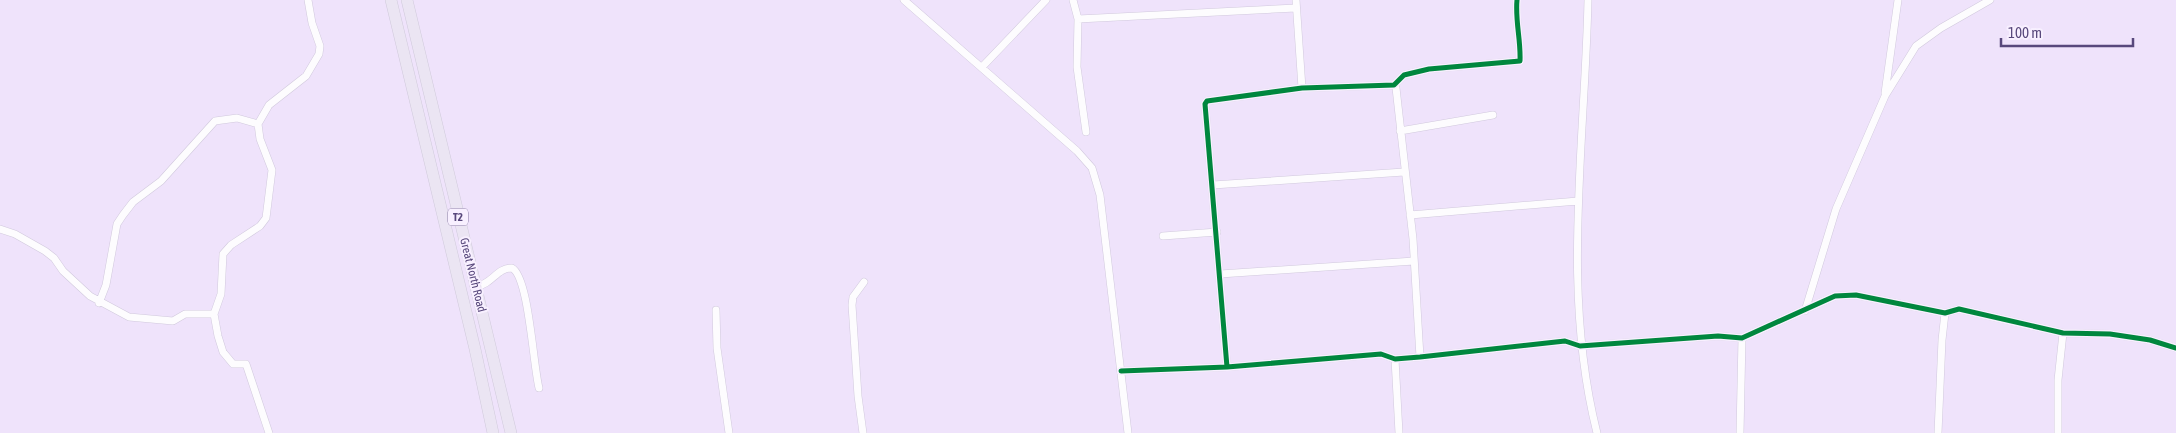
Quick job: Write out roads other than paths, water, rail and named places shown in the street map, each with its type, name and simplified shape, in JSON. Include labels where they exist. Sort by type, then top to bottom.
[{"type":"highway","name":"Great North Road","points":[[391,0],[475,348],[493,433]]},
{"type":"highway","name":"Great North Road","points":[[407,0],[511,433]]},
{"type":"street","points":[[268,433],[246,364],[233,364],[228,359],[218,336],[214,314],[221,294],[223,254],[231,245],[260,226],[266,218],[272,170],[260,140],[258,124],[270,105],[306,76],[319,54],[320,46],[312,23],[308,0]]},
{"type":"street","points":[[904,0],[1077,151],[1092,168],[1100,195],[1128,433]]},
{"type":"street","points":[[982,67],[1046,0]]},
{"type":"street","points":[[1073,0],[1078,19],[1077,67],[1086,132]]},
{"type":"street","points":[[1227,367],[1207,101],[1302,88],[1394,85],[1404,75],[1428,68],[1520,61],[1516,0]]},
{"type":"street","points":[[1588,0],[1586,83],[1578,201],[1577,283],[1581,322],[1580,346],[1597,433]]},
{"type":"street","points":[[1885,96],[1898,0]]},
{"type":"street","points":[[1805,310],[1836,209],[1885,96],[1916,46],[1941,28],[1990,0]]},
{"type":"street","points":[[1078,19],[1296,4],[1302,88]]},
{"type":"street","points":[[1394,85],[1396,88],[1410,214],[1420,357]]},
{"type":"street","points":[[1400,131],[1494,115]]},
{"type":"street","points":[[99,303],[106,286],[117,224],[134,202],[161,181],[211,124],[220,120],[237,118],[258,124]]},
{"type":"street","points":[[1213,185],[1404,172]]},
{"type":"street","points":[[1410,214],[1578,201]]},
{"type":"street","points":[[0,230],[15,234],[45,251],[54,258],[63,271],[99,303],[129,318],[172,321],[185,314],[214,314]]},
{"type":"street","points":[[1163,236],[1217,232]]},
{"type":"street","points":[[1220,274],[1414,261]]},
{"type":"street","points":[[475,288],[486,286],[501,270],[512,268],[517,270],[524,287],[534,368],[539,388]]},
{"type":"street","points":[[863,433],[852,305],[853,297],[864,282]]},
{"type":"street","points":[[1121,371],[1227,367],[1382,354],[1395,359],[1565,341],[1580,346],[1718,336],[1742,338],[1835,296],[1856,295],[1945,313],[1959,309],[2063,333],[2110,334],[2150,340],[2176,348]]},
{"type":"street","points":[[716,310],[717,348],[729,433]]},
{"type":"street","points":[[1938,433],[1945,313]]},
{"type":"street","points":[[2058,433],[2058,380],[2063,333]]},
{"type":"street","points":[[1740,433],[1742,338]]},
{"type":"street","points":[[1395,359],[1399,433]]}]
